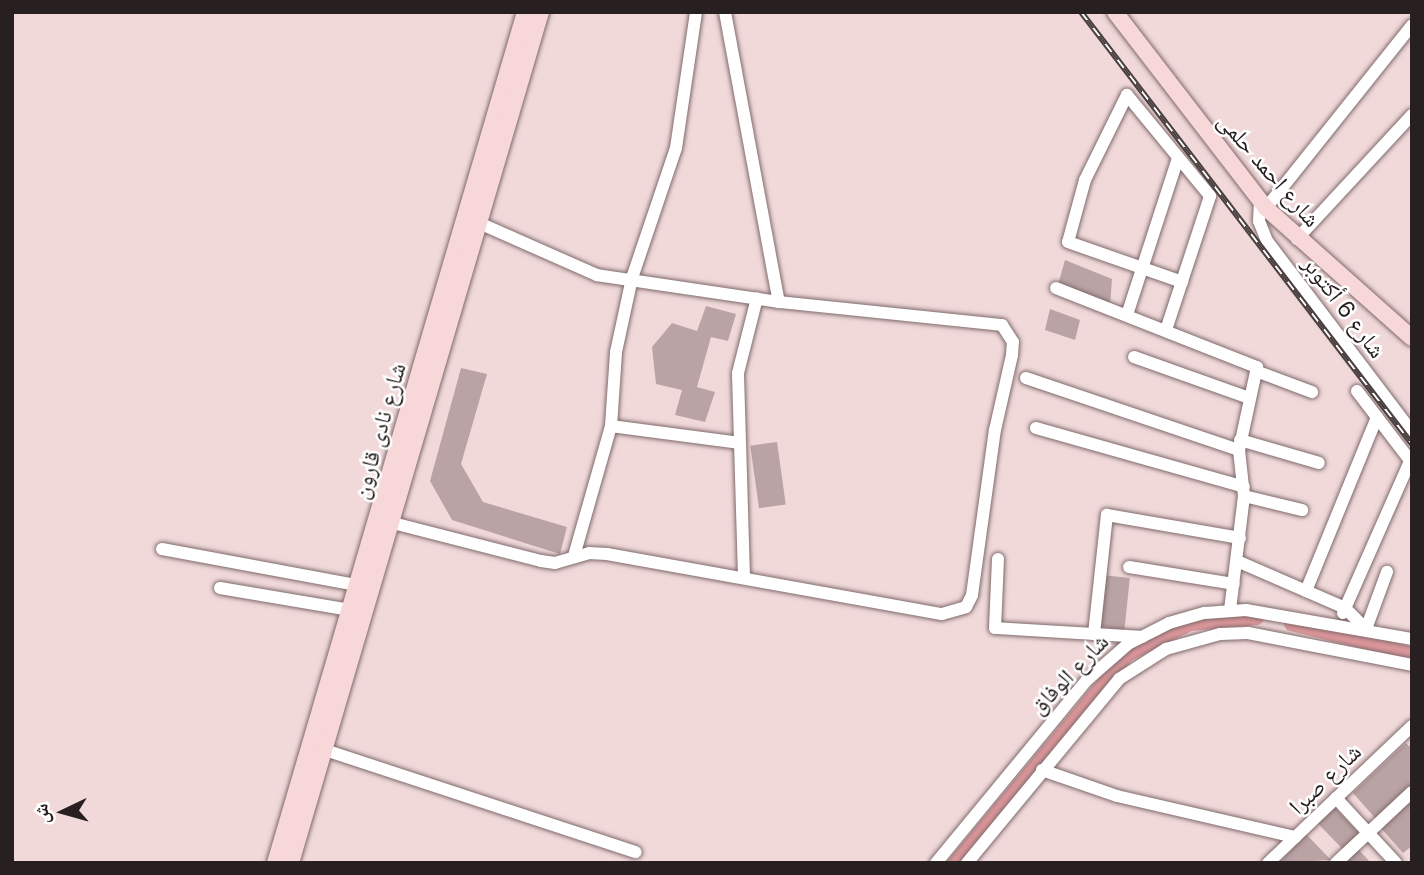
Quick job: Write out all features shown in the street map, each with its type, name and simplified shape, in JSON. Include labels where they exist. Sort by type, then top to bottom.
[{"type":"main road","name":"شارع نادى قارون","points":[[275,863],[357,585],[383,520],[479,223],[527,32],[526,12]]},
{"type":"main road","name":"شارع نادى قارون","points":[[291,863],[324,750],[383,520],[527,32],[541,12]]},
{"type":"main road","name":"شارع احمد حلمى","points":[[1115,12],[1263,204],[1297,239],[1412,338]]},
{"type":"street","points":[[575,556],[611,426],[616,352],[632,278],[676,148],[696,12]]},
{"type":"street","points":[[725,12],[779,302]]},
{"type":"street","points":[[1263,204],[1412,25]]},
{"type":"street","points":[[1166,330],[1182,282],[1210,196],[1127,95],[1085,180],[1068,242],[1182,282]]},
{"type":"street","points":[[1297,239],[1412,115]]},
{"type":"street","points":[[1127,315],[1178,158]]},
{"type":"street","name":"شارع 6 أكتوبر","points":[[1263,204],[1259,221],[1267,240],[1412,432]]},
{"type":"street","points":[[383,520],[541,561],[555,563],[575,556],[607,554],[942,614],[966,607],[972,595],[995,430],[1012,355],[1009,331],[992,321],[779,302],[632,278],[597,275],[479,223]]},
{"type":"street","points":[[1056,288],[1257,366],[1239,445],[1244,492],[1230,610]]},
{"type":"street","points":[[744,577],[738,373],[757,298]]},
{"type":"street","points":[[1134,357],[1249,398]]},
{"type":"street","points":[[1256,371],[1312,392]]},
{"type":"street","points":[[1026,378],[1239,445],[1320,463]]},
{"type":"street","name":"شارع 6 أكتوبر","points":[[1357,391],[1411,462]]},
{"type":"street","points":[[1306,591],[1377,417]]},
{"type":"street","points":[[611,426],[740,443]]},
{"type":"street","points":[[1036,428],[1302,510]]},
{"type":"street","points":[[1339,623],[1411,462]]},
{"type":"street","points":[[1094,634],[1107,515],[1240,538]]},
{"type":"street","points":[[162,548],[357,585]]},
{"type":"street","points":[[998,559],[995,628],[1142,637]]},
{"type":"street","points":[[1237,561],[1345,608],[1366,629],[1387,572]]},
{"type":"street","points":[[1129,567],[1234,584]]},
{"type":"street","points":[[220,588],[350,610]]},
{"type":"street","name":"شارع الوفاق","points":[[936,863],[1087,680],[1111,656],[1142,637],[1188,617],[1230,610],[1339,623],[1411,637]]},
{"type":"street","name":"شارع الوفاق","points":[[967,863],[1119,680],[1166,649],[1193,639],[1220,634],[1267,635],[1412,665]]},
{"type":"street","name":"شارع صبرا","points":[[1268,863],[1412,726]]},
{"type":"street","points":[[324,750],[636,852]]},
{"type":"street","points":[[1042,770],[1129,799],[1294,837]]},
{"type":"street","points":[[1336,863],[1412,792]]},
{"type":"street","points":[[1336,798],[1396,863]]},
{"type":"building","points":[[1065,260],[1112,279],[1110,306],[1058,285]]},
{"type":"building","points":[[706,306],[736,314],[728,341],[711,337],[697,387],[715,392],[705,422],[675,415],[682,390],[656,384],[652,347],[672,323],[697,331]]},
{"type":"building","points":[[1050,309],[1080,320],[1075,340],[1045,330]]},
{"type":"building","points":[[461,368],[487,374],[461,464],[483,502],[567,527],[560,554],[452,520],[430,481]]},
{"type":"building","points":[[777,442],[786,504],[759,508],[750,446]]},
{"type":"building","points":[[1102,575],[1130,578],[1124,630],[1097,627]]},
{"type":"building","points":[[1406,743],[1412,749],[1412,787],[1376,819],[1353,793]]},
{"type":"building","points":[[1412,797],[1412,846],[1403,853],[1380,827]]},
{"type":"building","points":[[1334,807],[1360,834],[1343,850],[1317,823]]},
{"type":"building","points":[[1306,834],[1331,860],[1278,863],[1283,859]]},
{"type":"building","points":[[1358,849],[1371,863],[1343,863]]},
{"type":"waterway","points":[[955,863],[1127,655],[1190,624],[1257,618]]},
{"type":"waterway","points":[[1291,624],[1412,654]]},
{"type":"railway","points":[[1081,12],[1412,444]]}]
